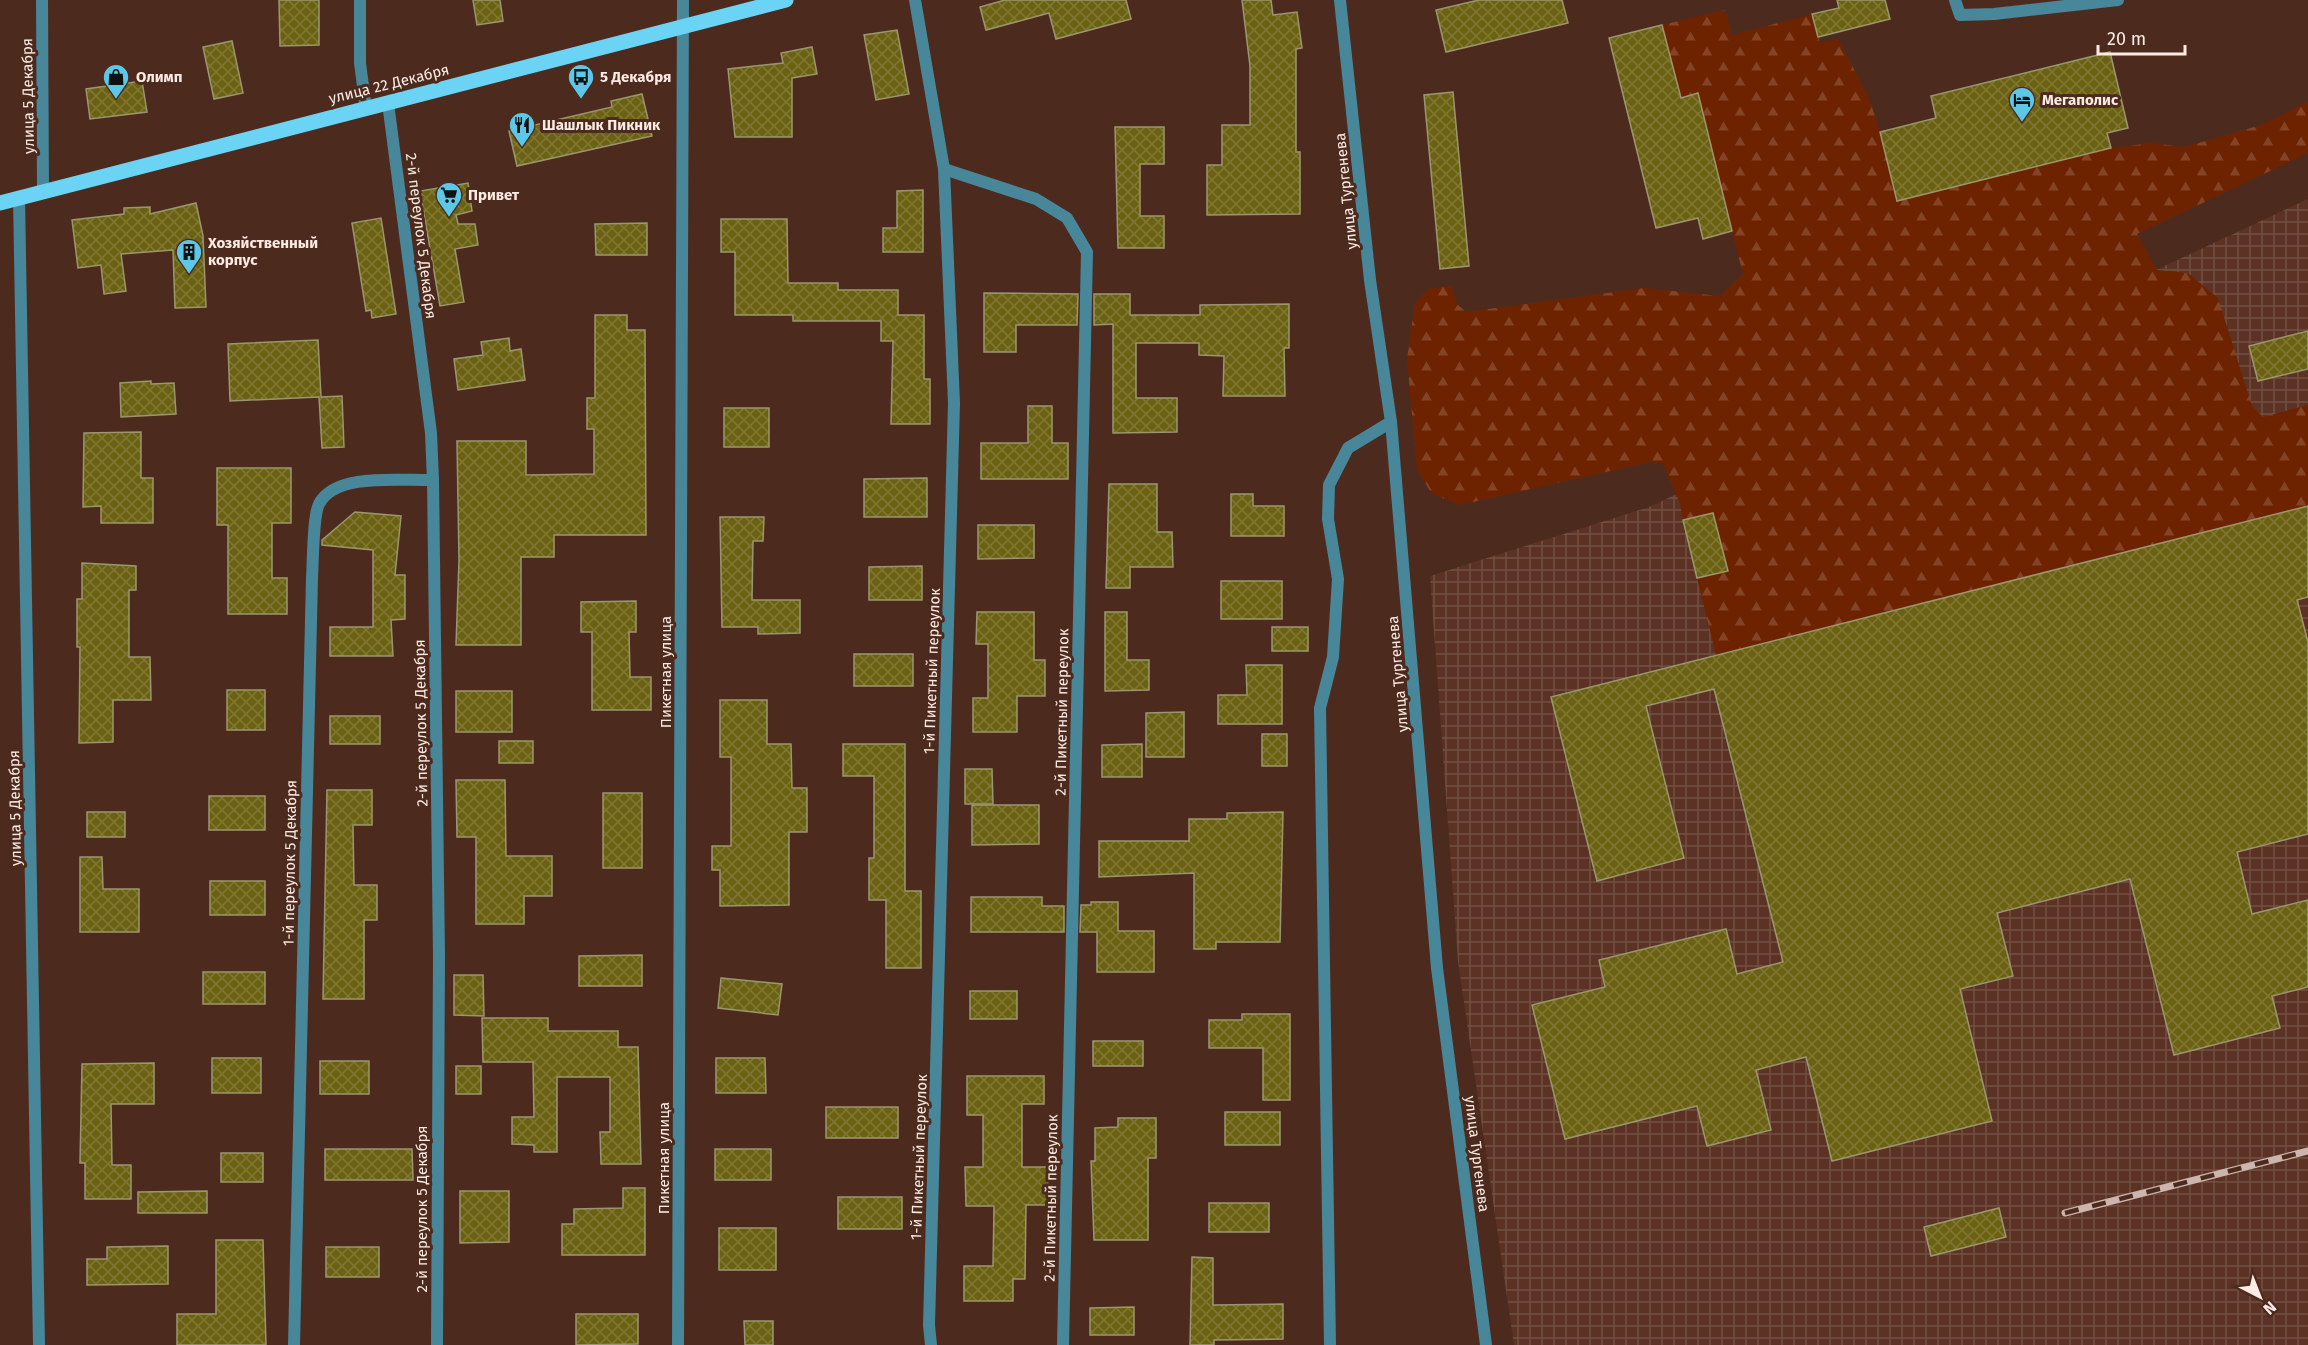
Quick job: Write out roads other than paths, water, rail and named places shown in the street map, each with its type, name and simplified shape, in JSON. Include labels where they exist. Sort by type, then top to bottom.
[{"type":"main road","name":"улица 22 Декабря","points":[[0,203],[786,0]]},
{"type":"street","name":"улица 5 Декабря","points":[[42,0],[43,191]]},
{"type":"street","points":[[360,0],[360,63],[366,109]]},
{"type":"street","name":"Пикетная улица","points":[[678,1345],[684,0]]},
{"type":"street","name":"1-й Пикетный переулок","points":[[915,0],[944,169],[954,403],[929,1324],[931,1345]]},
{"type":"street","name":"улица Тургенева","points":[[1340,0],[1370,280],[1391,422],[1437,968],[1486,1345]]},
{"type":"street","points":[[1955,0],[1960,15]]},
{"type":"street","points":[[1960,15],[1965,0]]},
{"type":"street","points":[[1960,15],[1994,14],[2118,0]]},
{"type":"street","name":"2-й переулок 5 Декабря","points":[[388,103],[431,433],[433,480],[439,956],[437,1345]]},
{"type":"street","name":"2-й Пикетный переулок","points":[[944,169],[1036,198],[1067,218],[1087,252],[1063,1345]]},
{"type":"street","name":"улица 5 Декабря","points":[[19,198],[39,1345]]},
{"type":"street","points":[[1330,1345],[1320,719],[1320,708],[1333,657],[1338,579],[1328,519],[1329,485],[1348,448],[1391,422]]},
{"type":"street","name":"1-й переулок 5 Декабря","points":[[294,1345],[312,578],[318,505],[330,489],[347,482],[433,480]]},
{"type":"railway","points":[[2065,1213],[2308,1151]]},
{"type":"place","name":"Олимп","points":[[116,100]]},
{"type":"place","name":"5 Декабря","points":[[581,100]]},
{"type":"place","name":"Мегаполис","points":[[2022,123]]},
{"type":"place","name":"Шашлык Пикник","points":[[522,148]]},
{"type":"place","name":"Привет","points":[[449,218]]},
{"type":"place","name":"Хозяйственный корпус","points":[[189,275]]}]
